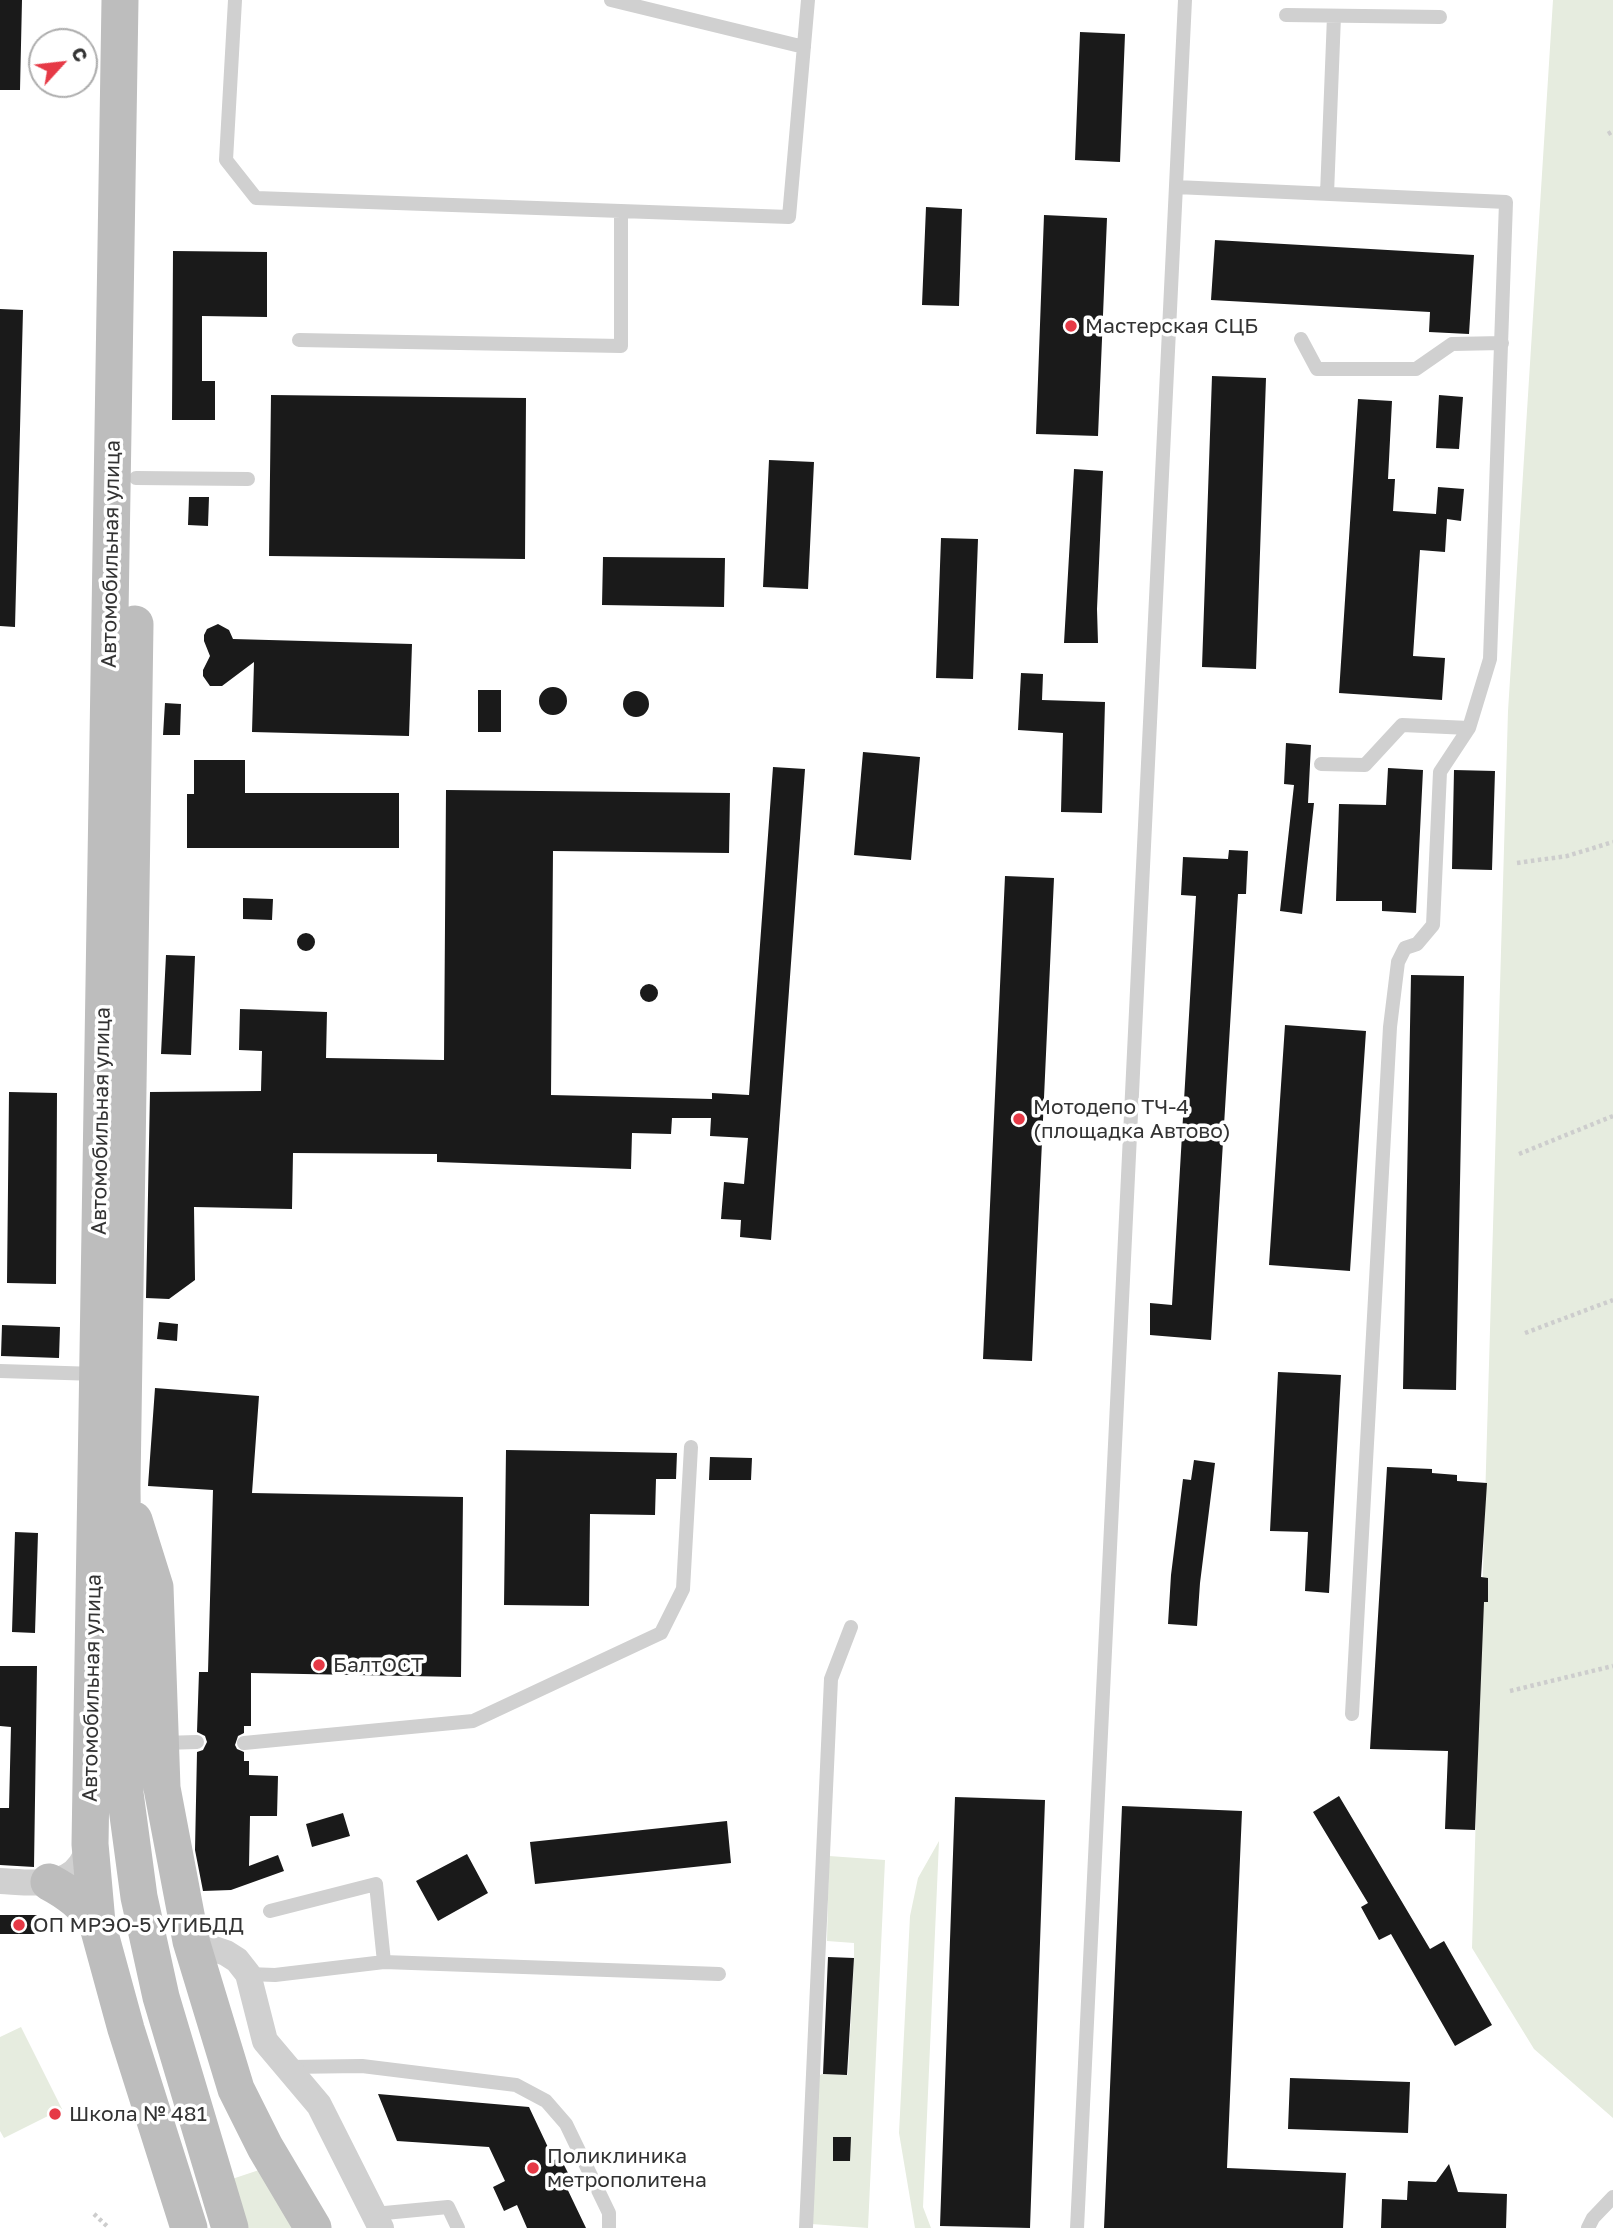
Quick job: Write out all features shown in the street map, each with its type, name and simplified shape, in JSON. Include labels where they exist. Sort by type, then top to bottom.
[{"type":"main road","name":"Автомобильная улица","points":[[120,0],[90,1844],[97,1923],[126,2029],[189,2228]]},
{"type":"main road","name":"Автомобильная улица","points":[[143,0],[122,1485],[125,1793],[139,1898],[161,1997],[230,2228]]},
{"type":"main road","points":[[122,1485],[155,1587],[162,1788],[191,1941],[236,2089],[265,2147],[313,2228]]},
{"type":"main road","points":[[49,1882],[84,1904],[97,1923]]},
{"type":"street","points":[[0,1881],[49,1882],[71,1875],[80,1865],[90,1844]]},
{"type":"street","points":[[191,1941],[226,1953],[237,1960],[249,1982],[265,2041],[320,2105],[377,2221]]},
{"type":"street","points":[[205,1988],[249,1982]]},
{"type":"lane","points":[[235,0],[226,160],[256,198],[789,217],[808,0]]},
{"type":"lane","points":[[611,0],[804,47]]},
{"type":"lane","points":[[1077,2228],[1185,0]]},
{"type":"lane","points":[[1286,15],[1440,17]]},
{"type":"lane","points":[[1328,194],[1334,16]]},
{"type":"lane","points":[[1176,187],[1506,202],[1490,659],[1469,728],[1440,772],[1433,925],[1417,944],[1405,948],[1398,962],[1390,1027],[1352,1714]]},
{"type":"lane","points":[[299,340],[621,346],[621,211]]},
{"type":"lane","points":[[1301,339],[1317,369],[1416,369],[1452,344],[1502,343]]},
{"type":"lane","points":[[136,478],[248,480]]},
{"type":"lane","points":[[1321,764],[1365,765],[1402,724],[1469,728]]},
{"type":"lane","points":[[0,1371],[97,1374]]},
{"type":"lane","points":[[244,1743],[473,1721],[662,1633],[683,1589],[691,1447]]},
{"type":"lane","points":[[806,2228],[831,1679],[851,1627]]},
{"type":"lane","points":[[160,1743],[197,1742]]},
{"type":"lane","points":[[270,1911],[376,1885],[384,1962]]},
{"type":"lane","points":[[249,1982],[275,1975],[384,1962],[719,1974]]},
{"type":"lane","points":[[286,2067],[362,2066],[516,2085],[546,2101],[566,2124],[609,2213],[609,2228]]},
{"type":"lane","points":[[1588,2228],[1593,2218],[1613,2197]]},
{"type":"lane","points":[[377,2221],[448,2207],[458,2228]]},
{"type":"path","points":[[1517,863],[1567,856],[1613,842]]},
{"type":"path","points":[[1519,1154],[1613,1116]]},
{"type":"path","points":[[1525,1333],[1613,1300]]},
{"type":"path","points":[[1510,1690],[1613,1666]]},
{"type":"path","points":[[94,2214],[109,2228]]},
{"type":"shaded area","points":[[1553,0],[1613,0],[1613,2118],[1534,2049],[1472,1948],[1508,711]]},
{"type":"shaded area","points":[[939,1841],[923,2207],[931,2228],[915,2228],[899,2133],[910,1916],[918,1878]]},
{"type":"shaded area","points":[[829,1856],[885,1860],[868,2228],[811,2224],[817,2077],[822,2074],[848,2075],[854,1958],[854,1943],[827,1941]]},
{"type":"shaded area","points":[[21,2027],[62,2109],[4,2138],[0,2131],[0,2037]]},
{"type":"shaded area","points":[[265,2168],[305,2228],[245,2228],[229,2180]]},
{"type":"building","points":[[0,0],[22,0],[20,90],[0,90]]},
{"type":"building","points":[[1080,32],[1125,34],[1120,162],[1075,160]]},
{"type":"building","points":[[926,207],[962,209],[959,306],[922,305]]},
{"type":"building","name":"Мастерская СЦБ","points":[[1044,215],[1107,218],[1098,436],[1036,434]]},
{"type":"building","points":[[1215,240],[1474,255],[1469,334],[1429,332],[1430,312],[1211,300]]},
{"type":"building","points":[[173,251],[267,252],[267,317],[202,316],[202,381],[215,381],[215,420],[172,420]]},
{"type":"building","points":[[0,309],[23,310],[15,627],[0,626]]},
{"type":"building","points":[[1212,376],[1266,378],[1256,669],[1202,667]]},
{"type":"building","points":[[271,395],[526,398],[525,559],[269,556]]},
{"type":"building","points":[[1439,395],[1463,397],[1459,449],[1436,448]]},
{"type":"building","points":[[1358,399],[1392,401],[1388,479],[1395,479],[1393,511],[1436,514],[1438,487],[1464,489],[1461,521],[1447,519],[1445,552],[1420,550],[1413,656],[1445,658],[1442,700],[1339,693]]},
{"type":"building","points":[[769,460],[814,462],[808,589],[763,587]]},
{"type":"building","points":[[1074,469],[1103,471],[1098,643],[1064,643]]},
{"type":"building","points":[[189,497],[209,497],[208,526],[188,525]]},
{"type":"building","points":[[941,538],[978,539],[973,679],[936,678]]},
{"type":"building","points":[[603,557],[725,558],[724,607],[602,605]]},
{"type":"building","points":[[218,624],[229,630],[233,639],[412,644],[409,736],[252,732],[254,662],[222,686],[210,686],[203,676],[210,656],[204,635],[207,629]]},
{"type":"building","points":[[1021,673],[1043,674],[1042,700],[1105,702],[1102,813],[1061,812],[1063,733],[1018,730]]},
{"type":"building","points":[[553,687],[563,691],[567,701],[563,711],[553,715],[543,711],[539,701],[543,691]]},
{"type":"building","points":[[478,690],[501,690],[501,732],[478,732]]},
{"type":"building","points":[[636,691],[645,695],[649,704],[645,713],[636,717],[627,713],[623,704],[627,695]]},
{"type":"building","points":[[165,703],[181,704],[180,735],[163,735]]},
{"type":"building","points":[[1286,743],[1311,745],[1308,803],[1314,803],[1302,914],[1280,911],[1294,785],[1284,784]]},
{"type":"building","points":[[863,752],[920,757],[911,860],[854,855]]},
{"type":"building","points":[[194,760],[245,760],[245,793],[399,793],[399,848],[187,848],[187,794],[194,794]]},
{"type":"building","points":[[773,767],[805,769],[771,1240],[740,1237],[741,1220],[721,1219],[724,1182],[744,1184],[748,1138],[710,1136],[711,1118],[672,1118],[671,1134],[632,1133],[631,1169],[437,1162],[437,1154],[293,1153],[292,1209],[194,1207],[195,1280],[169,1299],[146,1298],[150,1092],[261,1091],[262,1051],[239,1050],[240,1009],[327,1012],[326,1058],[444,1060],[446,790],[730,793],[729,853],[553,851],[551,1095],[712,1099],[712,1093],[749,1095]]},
{"type":"building","points":[[1388,768],[1423,770],[1416,913],[1382,911],[1382,901],[1336,901],[1339,804],[1386,805]]},
{"type":"building","points":[[1454,770],[1495,771],[1492,870],[1452,869]]},
{"type":"building","points":[[1229,850],[1248,851],[1246,894],[1238,894],[1211,1340],[1150,1335],[1150,1303],[1172,1305],[1196,896],[1181,895],[1183,857],[1228,859]]},
{"type":"building","name":"Мотодепо ТЧ-4 (площадка Автово)","points":[[1005,876],[1054,878],[1032,1361],[983,1359]]},
{"type":"building","points":[[243,898],[273,899],[272,920],[243,919]]},
{"type":"building","points":[[302,933],[310,933],[315,942],[313,949],[302,951],[297,946],[297,938]]},
{"type":"building","points":[[166,955],[195,956],[191,1055],[161,1054]]},
{"type":"building","points":[[1411,975],[1464,976],[1456,1390],[1403,1389]]},
{"type":"building","points":[[645,984],[653,984],[658,993],[656,1000],[645,1002],[640,997],[640,989]]},
{"type":"building","points":[[1285,1025],[1366,1031],[1350,1271],[1269,1265]]},
{"type":"building","points":[[9,1092],[57,1093],[56,1284],[7,1283]]},
{"type":"building","points":[[159,1322],[178,1324],[177,1341],[157,1339]]},
{"type":"building","points":[[2,1325],[60,1327],[59,1358],[1,1356]]},
{"type":"building","points":[[1278,1372],[1341,1375],[1329,1593],[1305,1591],[1308,1532],[1270,1531]]},
{"type":"building","points":[[155,1388],[259,1396],[252,1493],[463,1497],[461,1677],[251,1673],[251,1726],[244,1726],[244,1733],[238,1736],[235,1745],[244,1752],[244,1761],[249,1761],[249,1775],[278,1776],[277,1816],[250,1816],[249,1866],[278,1855],[284,1871],[231,1890],[203,1891],[195,1850],[197,1752],[203,1750],[207,1742],[205,1736],[197,1732],[199,1672],[208,1672],[213,1490],[148,1486]]},
{"type":"building","points":[[506,1450],[677,1453],[676,1479],[656,1479],[655,1515],[590,1514],[589,1606],[504,1605]]},
{"type":"building","points":[[710,1457],[752,1458],[751,1480],[709,1480]]},
{"type":"building","points":[[1194,1460],[1215,1463],[1197,1626],[1168,1624],[1183,1479],[1191,1480]]},
{"type":"building","points":[[1387,1467],[1432,1469],[1432,1473],[1457,1475],[1457,1481],[1487,1483],[1481,1577],[1488,1578],[1488,1602],[1484,1602],[1475,1830],[1445,1829],[1448,1751],[1370,1749]]},
{"type":"building","points":[[15,1532],[38,1533],[35,1633],[12,1632]]},
{"type":"building","points":[[0,1666],[37,1666],[34,1867],[0,1865],[0,1808],[9,1808],[11,1727],[0,1726]]},
{"type":"building","points":[[1339,1796],[1430,1949],[1444,1941],[1492,2025],[1455,2046],[1391,1934],[1379,1940],[1361,1907],[1368,1903],[1313,1812]]},
{"type":"building","points":[[955,1797],[1045,1800],[1030,2228],[940,2226]]},
{"type":"building","points":[[1122,1806],[1242,1811],[1227,2168],[1346,2173],[1343,2228],[1104,2228]]},
{"type":"building","points":[[343,1813],[350,1836],[312,1847],[306,1824]]},
{"type":"building","points":[[727,1821],[731,1863],[535,1884],[530,1842]]},
{"type":"building","points":[[467,1854],[488,1893],[438,1921],[416,1881]]},
{"type":"building","name":"ОП МРЭО-5 УГИБДД","points":[[0,1915],[38,1915],[38,1934],[0,1934]]},
{"type":"building","points":[[828,1957],[854,1958],[847,2075],[823,2074]]},
{"type":"building","points":[[1290,2078],[1410,2082],[1408,2133],[1288,2129]]},
{"type":"building","name":"Поликлиника метрополитена","points":[[378,2094],[529,2107],[554,2160],[560,2157],[570,2177],[563,2180],[586,2228],[527,2228],[517,2205],[504,2211],[493,2187],[505,2181],[489,2147],[397,2141]]},
{"type":"building","points":[[833,2137],[851,2137],[850,2161],[833,2161]]},
{"type":"building","points":[[1449,2164],[1458,2192],[1507,2194],[1506,2228],[1381,2228],[1382,2199],[1407,2200],[1408,2181],[1436,2182]]},
{"type":"place","name":"Мастерская СЦБ","points":[[1071,326]]},
{"type":"place","name":"Мотодепо ТЧ-4 (площадка Автово)","points":[[1019,1119]]},
{"type":"place","name":"БалтОСТ","points":[[319,1665]]},
{"type":"place","name":"ОП МРЭО-5 УГИБДД","points":[[19,1925]]},
{"type":"place","name":"Школа № 481","points":[[55,2114]]},
{"type":"place","name":"Поликлиника метрополитена","points":[[533,2168]]}]
